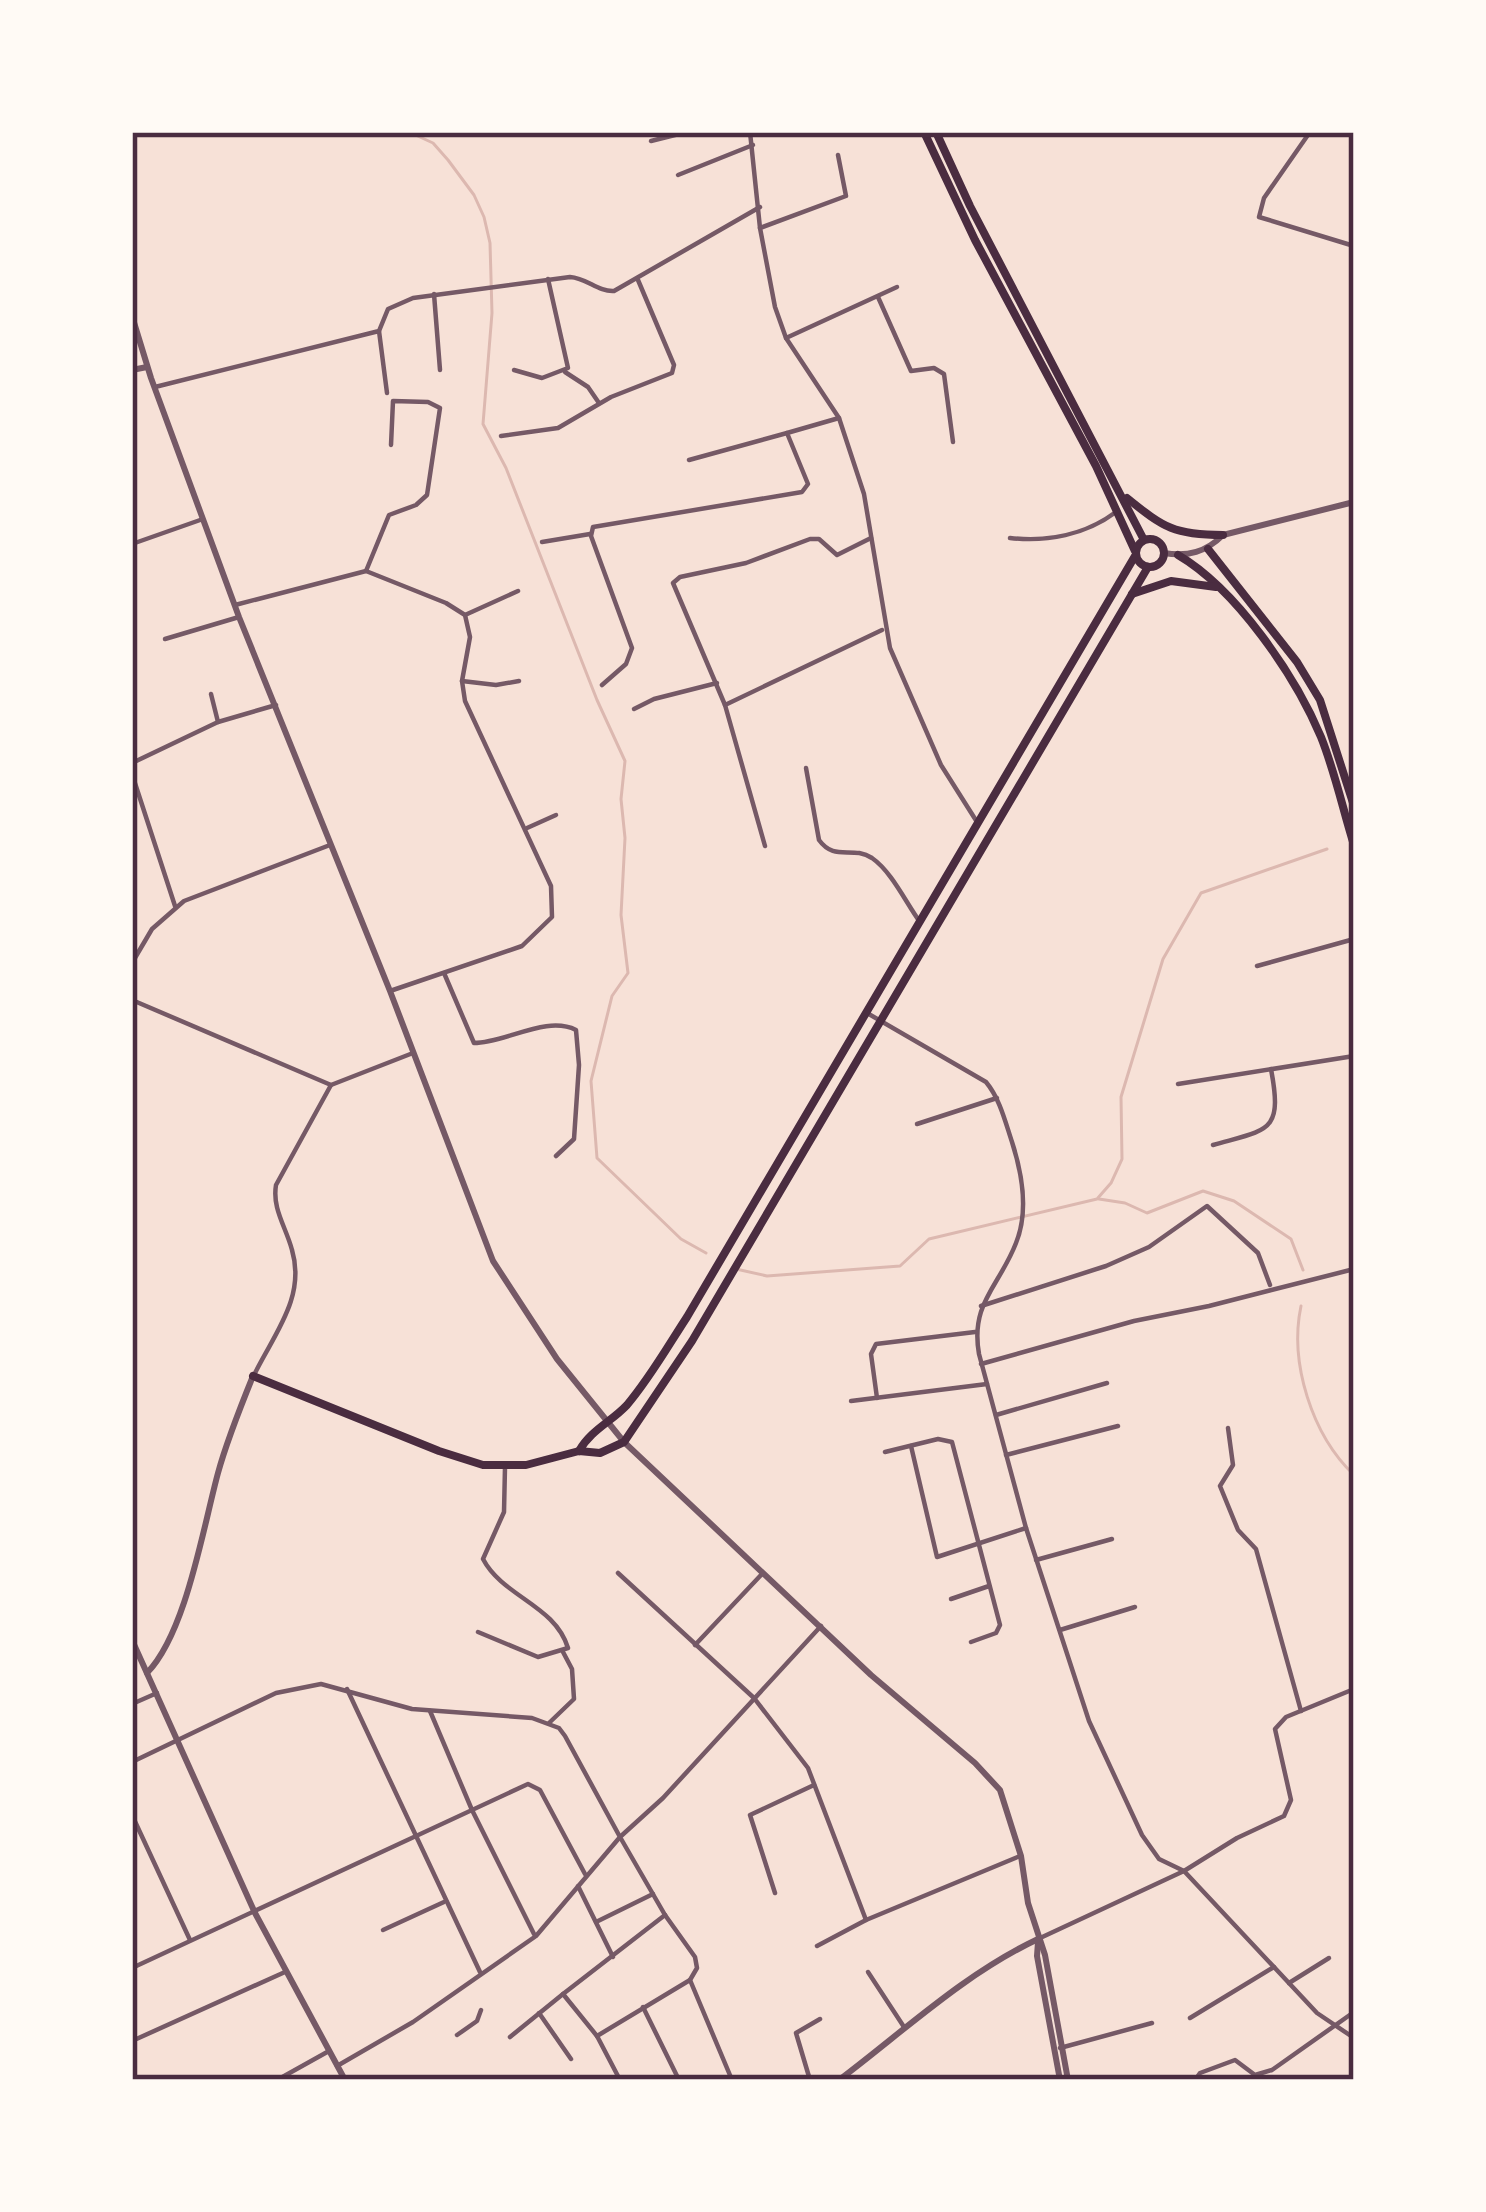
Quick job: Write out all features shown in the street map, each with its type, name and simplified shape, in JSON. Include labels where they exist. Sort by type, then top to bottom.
[{"type":"main road","points":[[924,132],[946,184],[1096,466],[1136,553],[1148,567]]},
{"type":"main road","points":[[937,132],[970,206],[1144,540]]},
{"type":"main road","points":[[1122,494],[1162,527],[1177,533],[1222,535]]},
{"type":"main road","points":[[254,1376],[483,1465],[505,1467],[579,1451],[600,1453],[624,1442],[692,1341],[1148,567],[1158,565],[1164,553],[1159,542],[1144,540]]},
{"type":"main road","points":[[579,1451],[588,1435],[639,1390],[662,1357],[1144,540]]},
{"type":"main road","points":[[1208,549],[1298,662],[1320,700],[1354,806]]},
{"type":"main road","points":[[1178,555],[1208,574],[1286,671],[1314,722],[1354,845]]},
{"type":"main road","points":[[1132,594],[1171,581],[1217,587]]},
{"type":"main road","points":[[977,823],[989,837]]},
{"type":"main road","points":[[756,1202],[769,1208]]},
{"type":"street","points":[[651,141],[687,132]]},
{"type":"street","points":[[750,132],[768,281],[786,338],[839,418],[864,494],[885,628],[914,709],[977,823]]},
{"type":"street","points":[[1310,132],[1264,198],[1259,217],[1354,246]]},
{"type":"street","points":[[678,175],[753,145]]},
{"type":"street","points":[[760,228],[846,196],[838,155]]},
{"type":"street","points":[[387,393],[379,331],[388,309],[400,301],[548,279],[579,278],[606,291],[638,280],[760,207]]},
{"type":"street","points":[[548,279],[568,356],[565,371]]},
{"type":"street","points":[[502,436],[558,428],[675,370],[638,280]]},
{"type":"street","points":[[786,338],[897,287]]},
{"type":"street","points":[[434,294],[440,370]]},
{"type":"street","points":[[878,297],[911,371],[934,368],[944,374],[953,442]]},
{"type":"street","points":[[132,316],[239,617],[493,1262],[557,1359],[624,1442],[871,1675],[993,1780],[1007,1804],[1028,1903],[1045,1954],[1064,2080]]},
{"type":"street","points":[[154,387],[379,331]]},
{"type":"street","points":[[132,370],[147,367]]},
{"type":"street","points":[[514,370],[542,378],[565,371]]},
{"type":"street","points":[[565,371],[588,387],[599,404]]},
{"type":"street","points":[[366,572],[389,515],[416,505],[427,495],[440,408],[428,402],[393,401],[391,445]]},
{"type":"street","points":[[689,460],[839,418]]},
{"type":"street","points":[[542,542],[591,533],[597,525],[802,492],[808,484],[787,433]]},
{"type":"street","points":[[1164,553],[1208,549],[1222,535],[1354,502]]},
{"type":"street","points":[[1010,538],[1046,539],[1091,529],[1116,512]]},
{"type":"street","points":[[132,544],[203,519]]},
{"type":"street","points":[[591,533],[632,648],[626,664],[602,685]]},
{"type":"street","points":[[765,846],[725,705],[674,591],[676,579],[746,563],[810,539],[819,539],[837,555],[871,538]]},
{"type":"street","points":[[235,605],[366,572],[465,615],[470,637],[462,681],[465,701],[551,886],[552,916],[522,946],[390,991]]},
{"type":"street","points":[[465,615],[518,591]]},
{"type":"street","points":[[164,640],[239,617]]},
{"type":"street","points":[[725,705],[885,628]]},
{"type":"street","points":[[462,681],[496,685],[519,681]]},
{"type":"street","points":[[634,709],[717,683]]},
{"type":"street","points":[[211,694],[218,722]]},
{"type":"street","points":[[132,763],[218,722],[276,705]]},
{"type":"street","points":[[806,768],[819,840],[838,855],[872,858],[920,922]]},
{"type":"street","points":[[132,774],[175,906]]},
{"type":"street","points":[[527,828],[556,815]]},
{"type":"street","points":[[132,963],[152,929],[175,906],[330,845]]},
{"type":"street","points":[[1257,966],[1354,939]]},
{"type":"street","points":[[444,973],[474,1043],[545,1027],[568,1025],[576,1030],[579,1065],[574,1139],[556,1156]]},
{"type":"street","points":[[132,1000],[331,1085]]},
{"type":"street","points":[[867,1013],[967,1068],[997,1098],[1019,1167],[1022,1206],[1019,1232],[981,1306],[975,1331],[981,1364],[1036,1560],[1089,1721],[1127,1809],[1159,1859],[1184,1871],[1289,1983],[1335,2027],[1354,2038]]},
{"type":"street","points":[[147,1673],[160,1658],[177,1617],[225,1448],[297,1286],[292,1247],[275,1204],[276,1185],[331,1085],[413,1053]]},
{"type":"street","points":[[1178,1084],[1354,1056]]},
{"type":"street","points":[[1213,1145],[1258,1131],[1274,1120],[1271,1070]]},
{"type":"street","points":[[916,1124],[997,1098]]},
{"type":"street","points":[[981,1306],[1106,1266],[1149,1246],[1207,1206],[1258,1253],[1271,1288]]},
{"type":"street","points":[[981,1364],[1354,1269]]},
{"type":"street","points":[[877,1398],[871,1354],[876,1344],[975,1331]]},
{"type":"street","points":[[996,1414],[1107,1383]]},
{"type":"street","points":[[851,1401],[987,1384]]},
{"type":"street","points":[[1006,1455],[1118,1426]]},
{"type":"street","points":[[1228,1428],[1233,1470],[1220,1486],[1238,1530],[1256,1549],[1301,1711]]},
{"type":"street","points":[[885,1452],[944,1438],[952,1442],[1000,1629],[971,1642]]},
{"type":"street","points":[[911,1446],[935,1555],[940,1559],[1026,1528]]},
{"type":"street","points":[[478,1632],[530,1655],[568,1648],[563,1631],[495,1576],[483,1559],[504,1512],[505,1467]]},
{"type":"street","points":[[1036,1560],[1112,1539]]},
{"type":"street","points":[[617,1573],[754,1698],[808,1768],[866,1920]]},
{"type":"street","points":[[695,1645],[763,1573]]},
{"type":"street","points":[[951,1599],[989,1586]]},
{"type":"street","points":[[1060,1630],[1136,1606]]},
{"type":"street","points":[[337,2066],[413,2022],[536,1936],[620,1837],[663,1798],[821,1626]]},
{"type":"street","points":[[132,1640],[255,1913],[345,2080]]},
{"type":"street","points":[[549,1723],[574,1699],[572,1670],[563,1652]]},
{"type":"street","points":[[132,1762],[276,1693],[321,1684],[430,1711],[499,1714],[549,1723],[565,1736],[698,1968],[690,1980],[598,2036]]},
{"type":"street","points":[[347,1689],[481,1975]]},
{"type":"street","points":[[838,2080],[1008,1953],[1184,1871],[1284,1816],[1291,1800],[1276,1729],[1286,1717],[1354,1689]]},
{"type":"street","points":[[132,1704],[157,1693]]},
{"type":"street","points":[[430,1711],[472,1810],[536,1936]]},
{"type":"street","points":[[132,1968],[528,1784],[535,1785],[586,1875]]},
{"type":"street","points":[[775,1893],[750,1815],[814,1785]]},
{"type":"street","points":[[132,1815],[190,1940]]},
{"type":"street","points":[[817,1946],[866,1920],[1021,1856]]},
{"type":"street","points":[[578,1885],[613,1957]]},
{"type":"street","points":[[596,1922],[653,1894]]},
{"type":"street","points":[[383,1930],[444,1902]]},
{"type":"street","points":[[510,2037],[665,1916]]},
{"type":"street","points":[[1038,1939],[1037,1956],[1064,2080]]},
{"type":"street","points":[[1289,1983],[1328,1958]]},
{"type":"street","points":[[1190,2018],[1274,1967]]},
{"type":"street","points":[[132,2041],[285,1972]]},
{"type":"street","points":[[868,1972],[904,2027]]},
{"type":"street","points":[[690,1980],[732,2080]]},
{"type":"street","points":[[563,1994],[598,2036],[620,2080]]},
{"type":"street","points":[[643,2007],[679,2080]]},
{"type":"street","points":[[457,2036],[477,2020],[481,2010]]},
{"type":"street","points":[[1195,2080],[1200,2073],[1234,2060],[1255,2075],[1272,2070],[1354,2012]]},
{"type":"street","points":[[539,2013],[571,2059]]},
{"type":"street","points":[[810,2080],[796,2033],[820,2019]]},
{"type":"street","points":[[1060,2048],[1152,2023]]},
{"type":"street","points":[[277,2080],[329,2051]]},
{"type":"waterway","points":[[409,132],[433,143],[474,195],[484,217],[490,243],[492,313],[483,424],[506,468],[625,761],[621,915],[628,973],[612,996],[591,1081],[597,1158],[681,1239],[706,1253]]},
{"type":"waterway","points":[[736,1269],[767,1276],[900,1266],[929,1239],[1097,1199],[1122,1159],[1121,1097],[1163,959],[1201,893],[1327,849]]},
{"type":"waterway","points":[[1099,1199],[1147,1213],[1203,1191],[1234,1201],[1291,1239],[1303,1270]]},
{"type":"waterway","points":[[1301,1306],[1298,1351],[1307,1397],[1326,1440],[1354,1475]]}]
